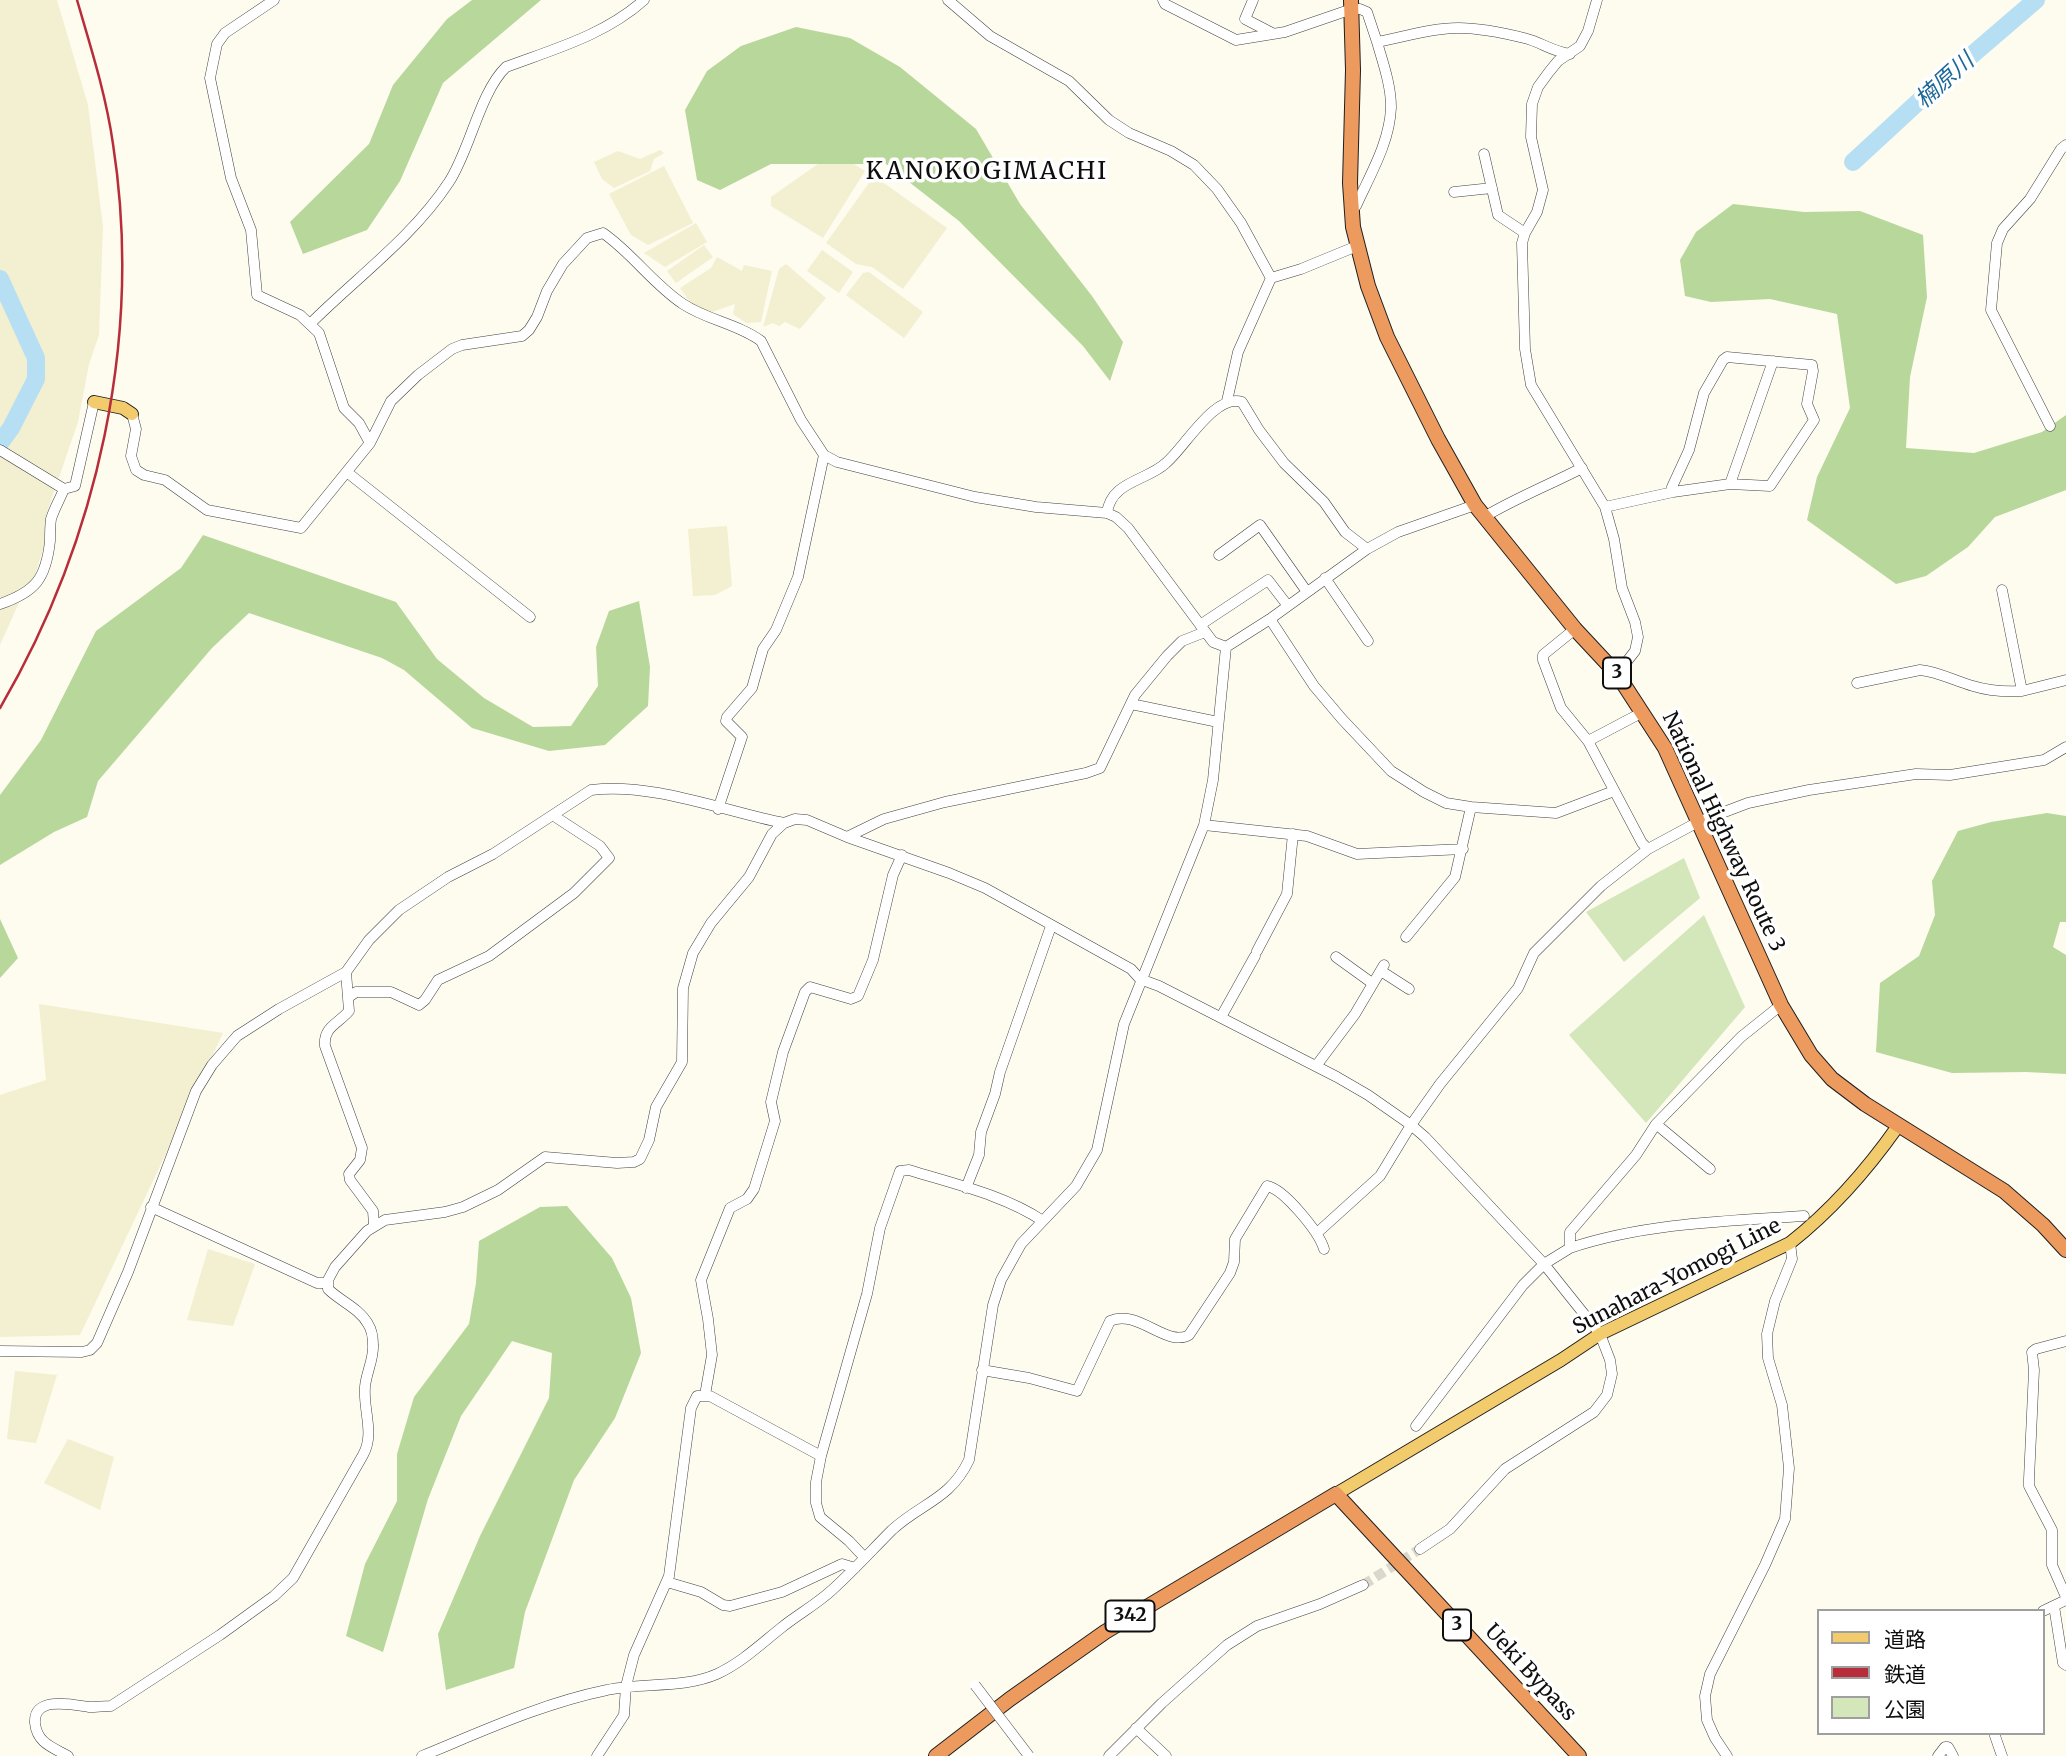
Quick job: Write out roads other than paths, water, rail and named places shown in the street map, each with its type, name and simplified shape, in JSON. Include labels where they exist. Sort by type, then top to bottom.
[{"type":"highway","name":"National Highway Route 3","points":[[1352,4],[1351,207],[1357,246],[1387,337],[1437,439],[1479,511],[1575,629],[1617,674],[1665,748],[1781,1005],[1811,1055],[1832,1079],[1898,1126],[2004,1191],[2043,1225],[2066,1250]]},
{"type":"highway","name":"342","points":[[936,1756],[1010,1699],[1105,1632],[1336,1494]]},
{"type":"highway","name":"Ueki Bypass","points":[[1336,1494],[1579,1756]]},
{"type":"main road","points":[[94,402],[123,408],[131,414]]},
{"type":"main road","name":"Sunahara-Yomogi Line","points":[[1336,1494],[1562,1360],[1600,1334],[1790,1243],[1817,1222],[1877,1157],[1898,1126]]},
{"type":"street","points":[[274,0],[225,33],[217,44],[211,78],[231,178],[251,230],[257,295],[300,315],[319,332],[344,408],[359,423],[370,443]]},
{"type":"street","points":[[310,324],[384,255],[436,200],[450,181],[465,152],[486,98],[506,68],[599,31],[632,11],[644,0]]},
{"type":"street","points":[[948,0],[990,36],[1069,81],[1109,120],[1129,133],[1171,150],[1194,165],[1217,188],[1241,223],[1271,278]]},
{"type":"street","points":[[1163,0],[1165,4],[1236,40],[1285,32],[1352,4],[1367,12],[1388,84],[1391,105],[1389,125],[1382,147],[1356,206],[1351,207]]},
{"type":"street","points":[[1253,0],[1245,19],[1273,33]]},
{"type":"street","points":[[1597,0],[1588,31],[1580,46],[1558,61],[1538,87],[1532,104],[1531,137],[1543,190],[1537,212],[1522,243],[1526,364],[1531,385],[1605,507],[1614,539],[1622,588],[1635,622],[1638,637],[1634,651],[1617,674]]},
{"type":"street","points":[[1377,42],[1459,28],[1522,37],[1536,41],[1553,51],[1570,54]]},
{"type":"street","points":[[2050,426],[1991,310],[1997,243],[2003,229],[2030,199],[2066,145]]},
{"type":"street","points":[[1484,154],[1498,215],[1525,233]]},
{"type":"street","points":[[1454,192],[1492,188]]},
{"type":"street","points":[[131,414],[136,429],[131,456],[136,470],[165,480],[207,510],[301,528],[370,443],[391,401],[418,375],[452,349],[462,345],[522,336],[537,317],[547,291],[563,264],[587,238],[603,233],[621,245],[682,303],[761,341],[802,420],[824,455],[848,466],[975,497],[1036,507],[1107,513],[1116,517],[1128,528],[1213,642],[1226,647]]},
{"type":"street","points":[[1227,401],[1238,352],[1271,278],[1357,246]]},
{"type":"street","points":[[1605,507],[1673,492],[1730,484],[1770,486],[1814,420],[1807,404],[1812,365],[1727,356],[1704,393],[1689,450],[1672,487],[1673,492]]},
{"type":"street","points":[[1730,484],[1773,361]]},
{"type":"street","points":[[1107,513],[1121,488],[1164,465],[1213,411],[1227,401],[1242,402],[1284,463],[1324,502],[1345,532],[1367,549]]},
{"type":"street","points":[[1,450],[64,489],[75,486],[94,402]]},
{"type":"street","points":[[718,808],[743,737],[726,721],[727,717],[752,688],[763,649],[776,630],[798,577],[824,455]]},
{"type":"street","points":[[1226,647],[1270,619],[1367,549],[1398,533],[1479,511],[1543,489],[1582,468]]},
{"type":"street","points":[[348,472],[530,617]]},
{"type":"street","points":[[0,604],[23,596],[33,588],[41,575],[50,543],[51,521],[64,489]]},
{"type":"street","points":[[1219,555],[1260,525],[1307,592]]},
{"type":"street","points":[[1325,578],[1368,641]]},
{"type":"street","points":[[847,837],[884,819],[945,802],[1100,768],[1135,695],[1182,641],[1203,629],[1268,580],[1288,606]]},
{"type":"street","points":[[2002,590],[2022,691]]},
{"type":"street","points":[[1270,619],[1314,686],[1391,771],[1446,803],[1556,813],[1614,791]]},
{"type":"street","points":[[1575,629],[1543,655],[1543,660],[1562,708],[1588,741],[1642,843],[1648,849]]},
{"type":"street","points":[[422,1756],[538,1708],[626,1686],[689,1682],[725,1670],[830,1592],[903,1520],[935,1500],[961,1476],[969,1460],[993,1305],[1001,1280],[1021,1244],[1076,1186],[1097,1150],[1124,1024],[1204,825],[1213,780],[1226,647]]},
{"type":"street","points":[[1857,683],[1920,670],[1974,687],[2001,692],[2022,691],[2066,680]]},
{"type":"street","points":[[1131,704],[1218,722]]},
{"type":"street","points":[[1588,741],[1643,712]]},
{"type":"street","points":[[1317,1233],[1380,1176],[1440,1084],[1518,988],[1534,953],[1601,886],[1648,849],[1698,822],[1748,803],[1809,790],[1916,774],[1950,775],[2044,760],[2066,747]]},
{"type":"street","points":[[0,1351],[82,1352],[90,1350],[97,1343],[195,1091],[212,1065],[237,1036],[346,972],[369,940],[399,910],[448,877],[493,854],[591,790],[642,790],[784,823]]},
{"type":"street","points":[[1406,937],[1455,877],[1471,807]]},
{"type":"street","points":[[349,997],[356,992],[391,992],[419,1005],[438,980],[489,956],[574,892],[609,858],[600,846],[554,816]]},
{"type":"street","points":[[68,1756],[43,1742],[36,1732],[35,1718],[39,1711],[48,1705],[61,1703],[92,1707],[111,1706],[220,1635],[274,1596],[293,1578],[367,1448],[370,1433],[365,1383],[373,1355],[372,1332],[361,1315],[330,1291],[327,1283],[335,1267],[374,1225],[385,1220],[463,1207],[498,1190],[545,1157],[617,1163],[640,1159],[649,1140],[656,1107],[682,1062],[683,988],[693,953],[711,923],[748,877],[772,834],[784,823],[795,819],[807,820],[985,888],[1131,969],[1140,979],[1221,1017],[1368,1095],[1426,1137],[1544,1264],[1600,1334],[1611,1360],[1612,1374],[1607,1395],[1594,1412],[1505,1469],[1450,1529],[1420,1549]]},
{"type":"street","points":[[1204,825],[1307,836],[1357,853],[1463,849]]},
{"type":"street","points":[[1221,1017],[1287,894],[1293,834]]},
{"type":"street","points":[[705,1395],[712,1355],[701,1280],[730,1208],[747,1199],[754,1189],[775,1121],[772,1099],[792,1025],[805,992],[810,987],[850,999],[859,996],[873,960],[893,875],[902,855]]},
{"type":"street","points":[[966,1188],[979,1155],[981,1132],[1000,1072],[1051,926]]},
{"type":"street","points":[[1336,957],[1372,983]]},
{"type":"street","points":[[1316,1066],[1355,1014],[1383,968],[1409,989]]},
{"type":"street","points":[[346,972],[349,1011],[328,1029],[324,1036],[325,1046],[362,1148],[360,1160],[351,1170],[350,1180],[373,1211],[374,1225]]},
{"type":"street","points":[[1570,1248],[1570,1232],[1636,1154],[1656,1124],[1741,1037],[1781,1005]]},
{"type":"street","points":[[1656,1124],[1710,1169]]},
{"type":"street","points":[[864,1557],[820,1517],[816,1503],[816,1482],[867,1294],[880,1228],[897,1174],[909,1170],[966,1188],[1028,1211],[1043,1221]]},
{"type":"street","points":[[982,1370],[1029,1378],[1077,1391],[1111,1321],[1117,1317],[1138,1321],[1175,1338],[1189,1335],[1230,1273],[1234,1262],[1235,1238],[1267,1186],[1273,1187],[1285,1197],[1317,1233],[1324,1249]]},
{"type":"street","points":[[151,1207],[317,1283],[327,1283]]},
{"type":"street","points":[[1416,1426],[1523,1285],[1544,1264],[1570,1248],[1599,1238],[1664,1228],[1804,1216]]},
{"type":"street","points":[[1727,1756],[1714,1738],[1707,1720],[1705,1696],[1710,1675],[1765,1565],[1784,1519],[1788,1468],[1782,1405],[1768,1359],[1767,1335],[1775,1301],[1792,1259],[1790,1243]]},
{"type":"street","points":[[2045,1610],[2066,1598],[2052,1565],[2052,1530],[2029,1486],[2034,1370],[2032,1352],[2066,1341]]},
{"type":"street","points":[[597,1756],[624,1715],[626,1686],[639,1642],[667,1582],[691,1408],[696,1396],[705,1395],[821,1456]]},
{"type":"street","points":[[667,1582],[701,1592],[723,1605],[730,1606],[782,1592],[842,1564],[855,1568]]},
{"type":"street","points":[[1109,1756],[1197,1670],[1227,1645],[1257,1626],[1320,1604],[1363,1585]]},
{"type":"street","points":[[2053,1606],[2063,1663],[2066,1665]]},
{"type":"street","points":[[975,1685],[1029,1756]]},
{"type":"street","points":[[1136,1728],[1166,1756]]},
{"type":"street","points":[[1995,1735],[2002,1756]]},
{"type":"street","points":[[1938,1756],[1948,1747],[1953,1756]]},
{"type":"waterway","name":"楠原川","points":[[1853,162],[1930,91],[2036,0]]},
{"type":"waterway","points":[[0,279],[36,358],[36,379],[11,428],[0,443]]},
{"type":"tunnel","points":[[1363,1585],[1420,1549]]},
{"type":"railway","points":[[0,708],[34,643],[63,576],[87,507],[104,436],[116,363],[122,290],[121,217],[110,126],[77,0]]},
{"type":"district","name":"KANOKOGIMACHI","points":[[987,172]]}]
